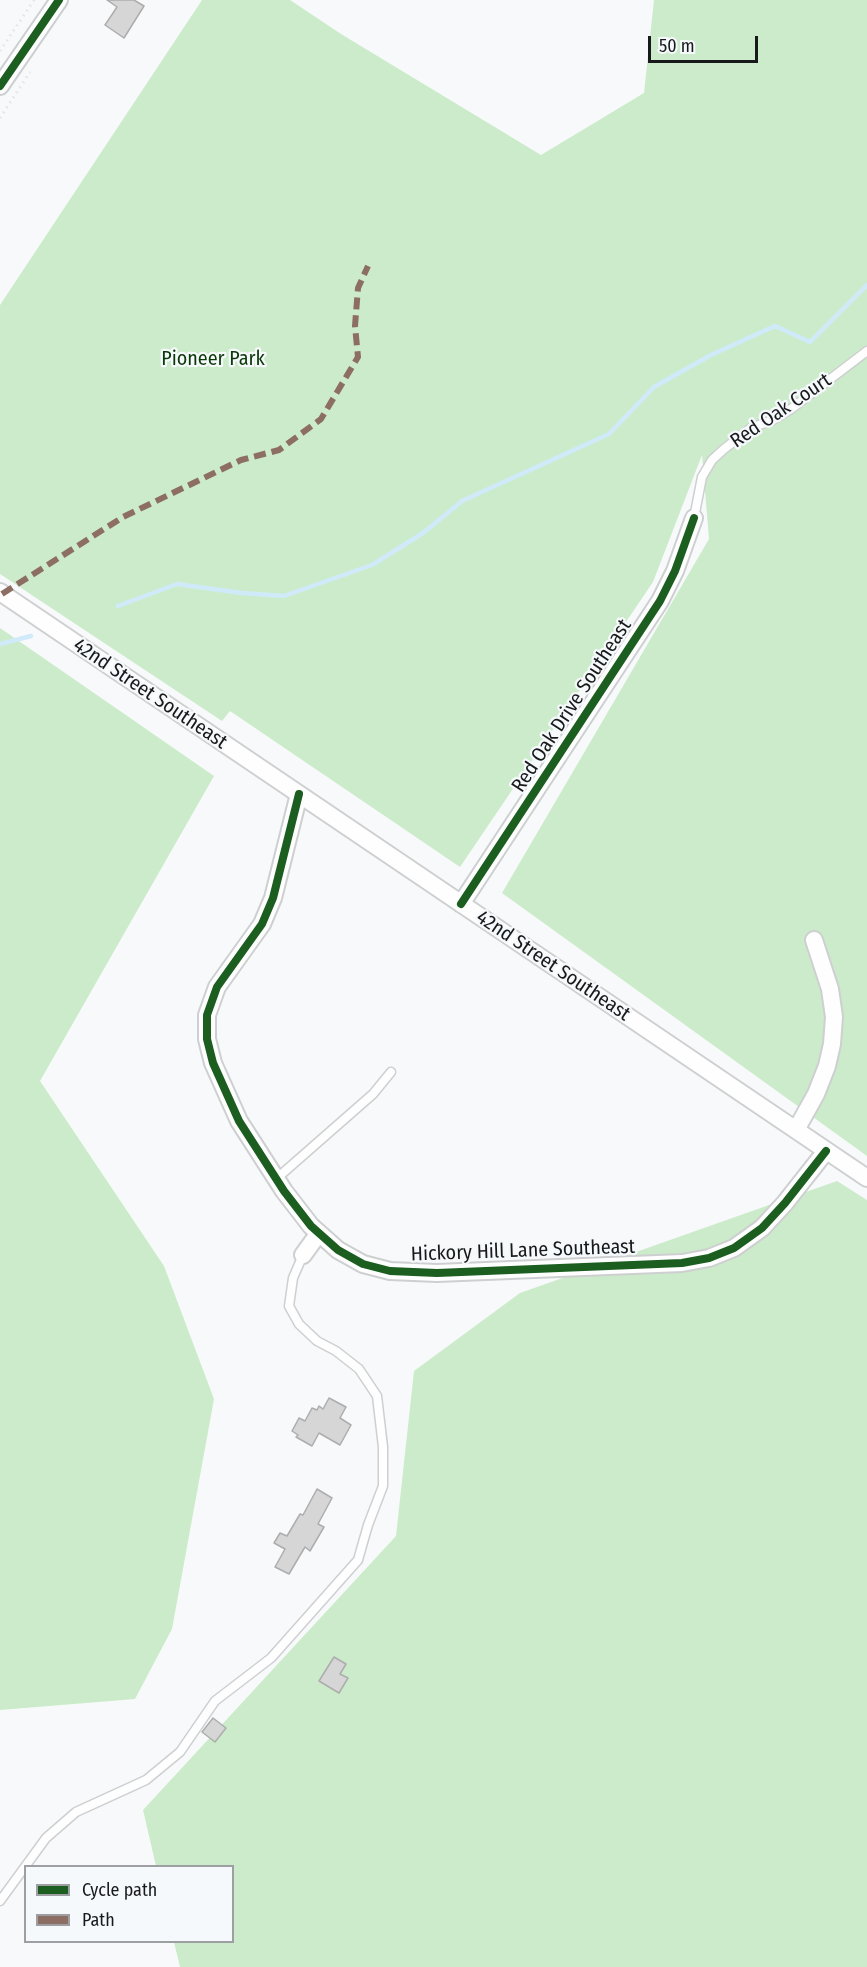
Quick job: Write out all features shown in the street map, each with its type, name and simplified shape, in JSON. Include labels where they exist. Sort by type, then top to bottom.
[{"type":"street","points":[[0,86],[59,0]]},
{"type":"street","name":"Red Oak Drive Southeast","points":[[461,904],[660,601],[675,571],[694,518]]},
{"type":"street","name":"42nd Street Southeast","points":[[0,592],[867,1178]]},
{"type":"street","name":"Hickory Hill Lane Southeast","points":[[298,794],[273,898],[262,924],[217,987],[207,1015],[207,1039],[216,1070],[239,1121],[276,1179],[311,1226],[338,1250],[363,1263],[390,1271],[436,1273],[682,1263],[709,1258],[734,1248],[762,1228],[826,1151]]},
{"type":"street","points":[[796,1130],[816,1094],[827,1066],[832,1044],[834,1017],[830,989],[814,940]]},
{"type":"street","points":[[303,1255],[319,1233]]},
{"type":"lane","name":"Red Oak Court","points":[[694,518],[702,477],[712,460],[752,428],[773,420],[791,409],[867,351]]},
{"type":"lane","points":[[276,1179],[373,1094],[391,1072]]},
{"type":"lane","points":[[26,1865],[46,1838],[76,1812],[146,1780],[180,1752],[215,1701],[271,1658],[358,1560],[383,1486],[383,1447],[377,1396],[359,1370],[336,1351],[317,1341],[299,1324],[289,1306],[293,1278],[303,1255]]},
{"type":"lane","points":[[0,1901],[24,1868]]},
{"type":"path","points":[[0,51],[34,0]]},
{"type":"green space","name":"Pioneer Park","points":[[202,0],[290,0],[341,34],[541,155],[644,93],[654,0],[867,0],[867,1156],[502,893],[709,539],[702,455],[653,582],[460,867],[230,711],[222,721],[0,574],[0,305]]},
{"type":"green space","points":[[0,628],[214,776],[40,1081],[164,1266],[214,1399],[172,1629],[135,1699],[0,1710]]},
{"type":"green space","points":[[837,1181],[867,1200],[867,1967],[180,1967],[174,1943],[234,1943],[234,1865],[156,1865],[143,1810],[396,1536],[414,1371],[520,1293]]},
{"type":"building","points":[[107,0],[134,0],[144,6],[124,38],[105,25],[117,7]]},
{"type":"building","points":[[329,1398],[346,1407],[340,1418],[351,1425],[340,1445],[319,1433],[312,1446],[296,1437],[298,1435],[292,1431],[299,1418],[305,1421],[312,1408],[317,1410],[319,1406],[323,1409]]},
{"type":"building","points":[[317,1489],[332,1498],[318,1524],[324,1527],[310,1551],[305,1547],[289,1574],[275,1567],[285,1549],[274,1543],[280,1533],[287,1536],[300,1514],[303,1515]]},
{"type":"building","points":[[334,1657],[346,1664],[340,1674],[348,1678],[339,1693],[319,1681]]},
{"type":"building","points":[[213,1718],[226,1728],[215,1742],[202,1732]]},
{"type":"waterway","points":[[118,606],[177,584],[284,596],[372,565],[423,533],[462,501],[609,434],[654,387],[711,355],[775,326],[810,342],[867,285]]},
{"type":"waterway","points":[[0,644],[31,636]]},
{"type":"marked path","points":[[2,594],[123,517],[241,460],[279,450],[321,419],[358,357],[355,326],[358,288],[368,266]]},
{"type":"cycle path","points":[[0,86],[59,0]]},
{"type":"cycle path","points":[[461,904],[660,601],[675,571],[694,518]]},
{"type":"cycle path","points":[[299,794],[273,898],[262,924],[217,987],[207,1015],[207,1039],[213,1063],[239,1121],[284,1191],[311,1226],[338,1250],[363,1264],[390,1271],[437,1273],[682,1263],[709,1258],[734,1248],[762,1228],[826,1151]]}]
